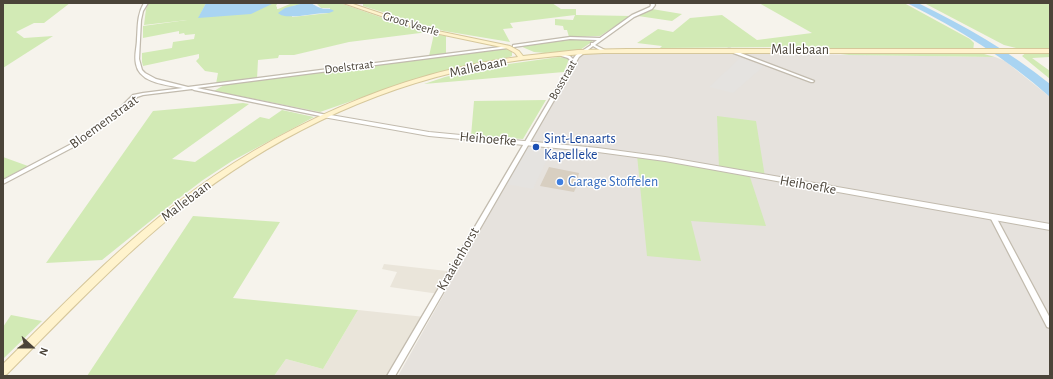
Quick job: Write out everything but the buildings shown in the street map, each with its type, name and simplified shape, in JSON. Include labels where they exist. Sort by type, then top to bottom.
[{"type":"main road","name":"Groot Veerle","points":[[345,3],[427,30],[511,46],[533,56]]},
{"type":"main road","name":"Groot Veerle","points":[[511,46],[522,58]]},
{"type":"main road","name":"Mallebaan","points":[[3,371],[119,257],[180,205],[244,160],[280,139],[325,116],[371,97],[416,81],[480,66],[533,56],[580,52],[729,50],[1050,51]]},
{"type":"street","name":"Heihoefke","points":[[146,3],[140,14],[139,22],[138,61],[140,70],[149,77],[157,80],[189,88],[325,116],[414,132],[665,159],[1050,227]]},
{"type":"street","name":"Bosstraat","points":[[525,143],[580,52],[633,16],[650,8],[653,5],[652,3]]},
{"type":"street","name":"Doelstraat","points":[[189,88],[570,38],[600,39]]},
{"type":"street","points":[[592,44],[604,51]]},
{"type":"street","points":[[729,50],[812,81]]},
{"type":"street","points":[[557,54],[569,57],[574,62]]},
{"type":"street","name":"Bloemenstraat","points":[[3,182],[79,142],[115,116],[135,96],[189,88]]},
{"type":"street","name":"Kraaienhorst","points":[[391,376],[525,143]]},
{"type":"street","points":[[993,217],[1050,325]]},
{"type":"shaded area","points":[[582,54],[796,54],[995,57],[1005,61],[1050,97],[1050,376],[398,376],[528,145]]},
{"type":"shaded area","points":[[740,58],[764,66],[733,93],[709,87]]},
{"type":"shaded area","points":[[528,145],[552,149],[533,189],[506,184]]},
{"type":"shaded area","points":[[384,264],[451,272],[439,294],[390,287],[397,272],[382,269]]},
{"type":"shaded area","points":[[358,310],[425,317],[391,376],[274,376],[286,359],[323,369]]},
{"type":"green space","points":[[3,3],[70,3],[44,23],[34,23],[16,32],[24,38],[53,36],[3,68]]},
{"type":"green space","points":[[149,3],[206,3],[199,17],[274,3],[279,4],[276,6],[278,9],[290,4],[299,3],[311,3],[340,3],[428,32],[349,42],[294,55],[279,55],[278,58],[258,60],[257,79],[216,84],[218,73],[205,71],[196,61],[199,58],[199,54],[143,66],[142,53],[172,48],[173,42],[194,39],[195,34],[179,34],[179,31],[143,38],[143,26],[187,20],[144,25],[146,9]],"holes":[[[311,3],[317,4],[321,8],[330,8],[329,13],[292,17],[292,6]]]},
{"type":"green space","points":[[363,3],[552,3],[561,9],[576,9],[576,15],[631,16],[600,36],[569,37],[567,30],[564,30],[563,26],[555,25],[555,19],[573,20],[575,15],[510,23],[513,28],[503,29],[510,42],[444,31],[363,6]]},
{"type":"green space","points":[[759,3],[904,3],[970,39],[974,43],[973,51],[995,57],[849,55],[782,47],[660,48],[662,46],[637,43],[658,29],[673,32],[690,18],[722,15],[757,40],[812,33]]},
{"type":"green space","points":[[924,3],[1050,3],[1050,57],[1032,58],[1050,71],[1050,79],[1022,56],[1028,51],[1004,45]]},
{"type":"green space","points":[[652,9],[682,14],[672,21],[638,16]]},
{"type":"green space","points":[[434,34],[446,36],[446,54],[429,56]]},
{"type":"green space","points":[[571,39],[596,39],[580,50],[545,53],[534,52],[520,46]]},
{"type":"green space","points":[[503,48],[512,51],[512,56],[412,80],[320,112],[214,91],[224,85]]},
{"type":"green space","points":[[559,57],[569,59],[564,72],[424,84],[445,77],[487,67]]},
{"type":"green space","points":[[546,100],[523,139],[471,136],[474,101]]},
{"type":"green space","points":[[243,103],[249,104],[172,159],[195,162],[260,117],[269,119],[282,110],[314,117],[232,161],[203,180],[102,260],[46,263],[153,111]]},
{"type":"green space","points":[[717,116],[756,121],[765,177],[749,174],[766,226],[691,221],[701,261],[647,256],[637,155],[719,168]]},
{"type":"green space","points":[[3,157],[28,166],[3,179]]},
{"type":"green space","points":[[193,216],[280,222],[233,298],[358,310],[323,369],[286,359],[274,376],[87,376]]},
{"type":"green space","points":[[11,315],[42,321],[3,359],[3,327]]},
{"type":"water","points":[[206,3],[274,3],[251,14],[198,18]]},
{"type":"water","points":[[304,3],[334,11],[329,13],[294,16],[287,16],[278,13],[285,8]]},
{"type":"water","points":[[907,3],[918,3],[970,30],[1003,50],[1050,84],[1050,97],[982,45]]},
{"type":"place","name":"Sint-Lenaarts Kapelleke","points":[[536,147]]},
{"type":"place","name":"Garage Stoffelen","points":[[560,182]]}]
